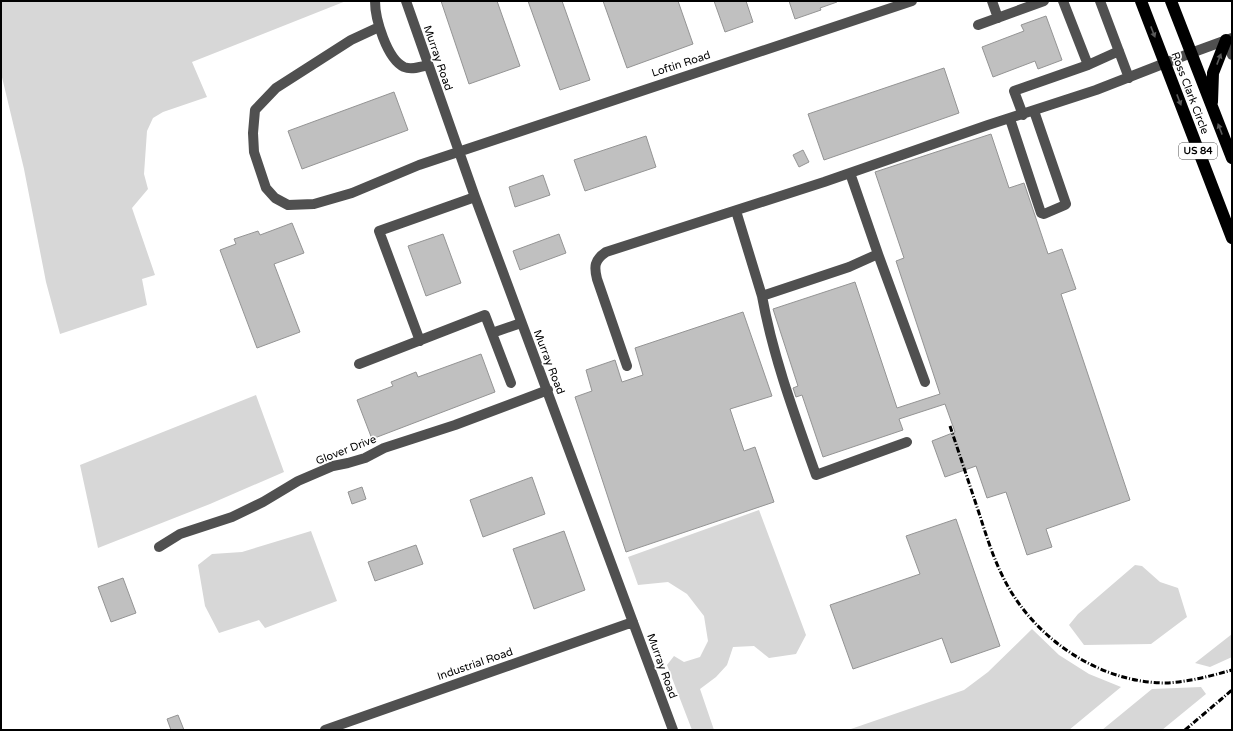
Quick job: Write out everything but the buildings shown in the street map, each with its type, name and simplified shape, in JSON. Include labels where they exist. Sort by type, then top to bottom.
[{"type":"highway","name":"Ross Clark Circle","points":[[1141,1],[1232,238]]},
{"type":"highway","name":"Ross Clark Circle","points":[[1171,1],[1232,158]]},
{"type":"highway","points":[[1212,107],[1213,73],[1229,39]]},
{"type":"street","points":[[374,1],[378,27],[392,57],[405,68],[428,65]]},
{"type":"street","name":"Murray Road","points":[[406,1],[521,323],[548,390],[673,730]]},
{"type":"street","name":"Loftin Road","points":[[378,27],[351,40],[276,88],[255,110],[252,133],[254,152],[266,188],[275,198],[288,205],[314,204],[352,192],[419,165],[459,151],[912,1]]},
{"type":"street","points":[[992,1],[998,18]]},
{"type":"street","points":[[978,25],[1044,1]]},
{"type":"street","points":[[1063,1],[1088,65]]},
{"type":"street","points":[[1100,1],[1129,78]]},
{"type":"street","points":[[627,366],[595,270],[596,262],[600,256],[606,252],[850,173],[988,125],[1096,90],[1229,39],[1232,55]]},
{"type":"street","points":[[1023,114],[1014,91],[1088,65],[1119,51]]},
{"type":"street","points":[[1010,119],[1041,213],[1044,214],[1066,204],[1034,111]]},
{"type":"street","points":[[850,173],[925,382]]},
{"type":"street","points":[[420,341],[379,231],[475,197]]},
{"type":"street","points":[[736,210],[762,296],[767,324],[786,388],[816,475],[907,442]]},
{"type":"street","points":[[762,296],[849,267],[878,254]]},
{"type":"street","points":[[359,364],[485,315],[511,383]]},
{"type":"street","points":[[492,333],[521,323]]},
{"type":"street","name":"Glover Drive","points":[[158,547],[180,534],[232,517],[263,502],[298,481],[333,466],[365,458],[384,448],[455,425],[548,390]]},
{"type":"street","name":"Industrial Road","points":[[324,730],[633,622]]},
{"type":"shaded area","points":[[1,1],[346,1],[192,62],[207,97],[163,112],[153,118],[147,131],[144,174],[148,189],[132,208],[155,275],[142,279],[147,305],[60,334],[46,282],[24,169],[1,73]]},
{"type":"shaded area","points":[[256,395],[284,472],[210,504],[98,548],[80,465]]},
{"type":"shaded area","points":[[759,510],[806,635],[796,654],[769,658],[754,646],[733,647],[727,665],[716,677],[700,689],[714,730],[692,730],[667,665],[674,656],[684,662],[700,657],[708,641],[704,616],[687,594],[668,582],[638,585],[628,557]]},
{"type":"shaded area","points":[[311,531],[337,601],[265,628],[259,620],[219,633],[205,606],[198,565],[212,554],[242,552]]},
{"type":"shaded area","points":[[1135,565],[1142,566],[1160,582],[1178,588],[1187,617],[1151,644],[1084,645],[1069,625],[1078,614]]},
{"type":"shaded area","points":[[1032,629],[1059,655],[1089,674],[1121,687],[1069,730],[848,730],[964,690],[988,672]]},
{"type":"shaded area","points":[[1232,634],[1232,657],[1210,667],[1195,663]]},
{"type":"shaded area","points":[[1201,687],[1206,694],[1162,730],[1102,730],[1152,689]]},
{"type":"railway","points":[[950,426],[988,541],[1001,573],[1018,602],[1052,639],[1072,654],[1094,666],[1117,675],[1141,681],[1166,683],[1183,681],[1232,670]]},
{"type":"railway","points":[[1185,730],[1232,690]]}]
